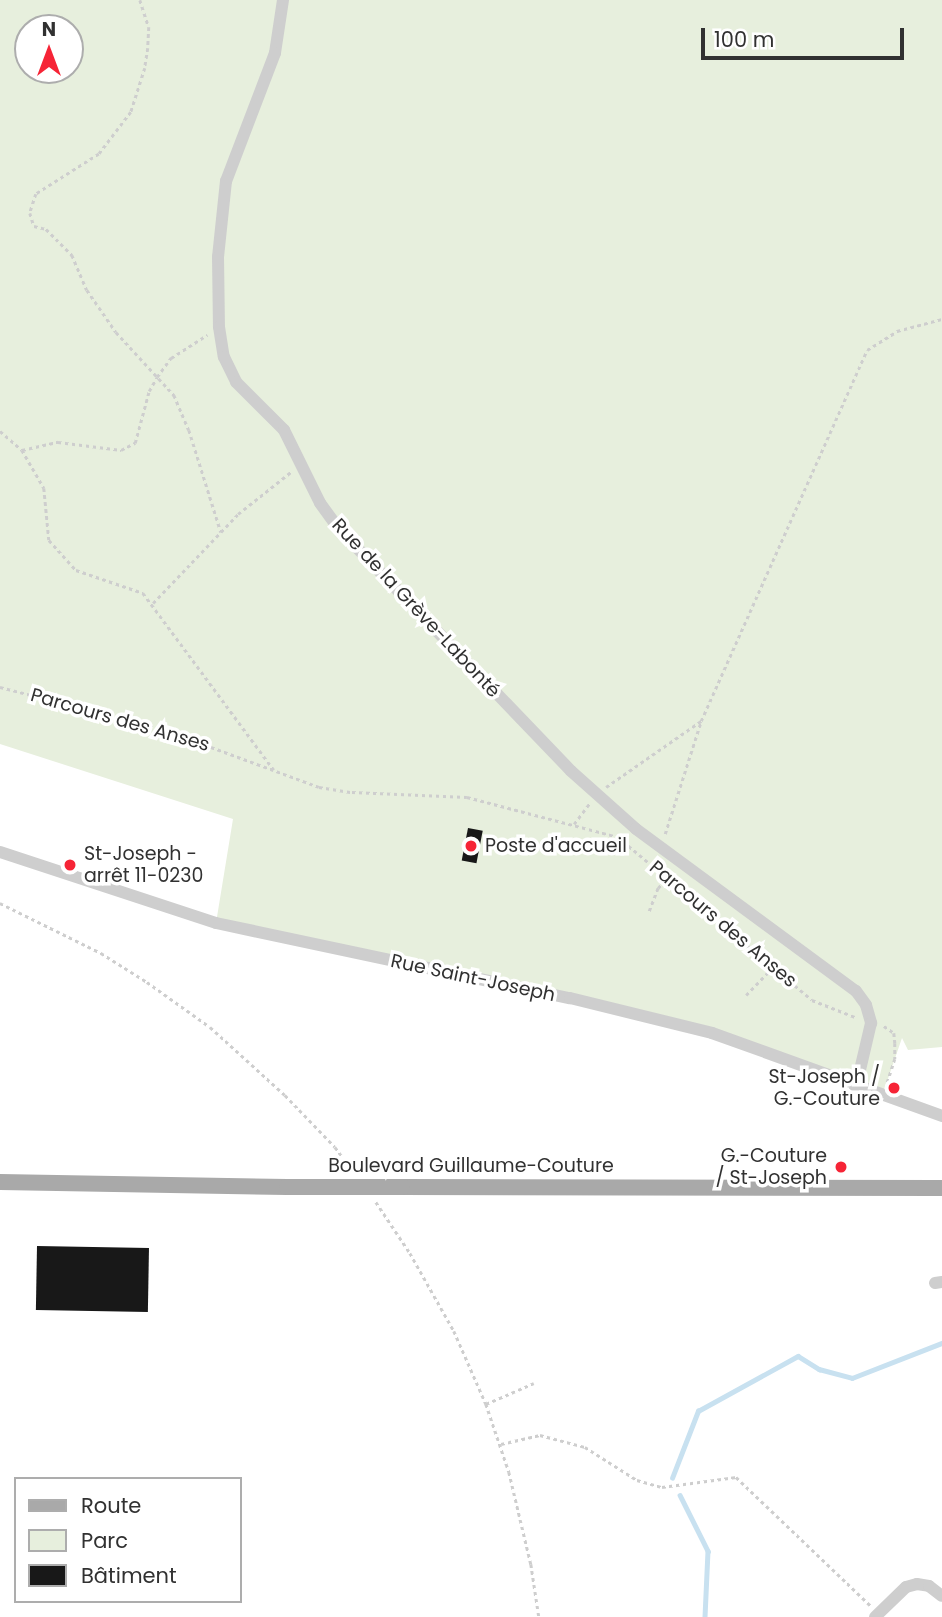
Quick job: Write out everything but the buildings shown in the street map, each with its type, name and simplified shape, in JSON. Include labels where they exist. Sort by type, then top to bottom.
[{"type":"main road","name":"Boulevard Guillaume-Couture","points":[[0,1182],[287,1187],[942,1188]]},
{"type":"street","name":"Rue de la Grève-Labonté","points":[[284,0],[275,53],[262,94],[226,181],[218,257],[219,327],[224,357],[236,382],[284,430],[320,503],[339,529],[595,794],[661,848],[838,976],[866,1005],[871,1023]]},
{"type":"street","name":"Rue Saint-Joseph","points":[[0,852],[216,923],[616,1009],[712,1033],[942,1116]]},
{"type":"street","points":[[856,1087],[871,1023]]},
{"type":"street","points":[[877,1615],[906,1587],[917,1584],[929,1586],[942,1596]]},
{"type":"path","points":[[140,0],[149,27],[148,48],[145,68],[131,112],[99,154],[36,194],[30,213],[34,226],[46,229],[72,255],[87,290],[116,332],[174,395],[189,430],[221,532]]},
{"type":"path","points":[[661,848],[701,721],[867,350],[897,331],[942,319]]},
{"type":"path","points":[[22,450],[58,442],[121,450],[135,443],[149,391],[157,377],[171,358],[219,327]]},
{"type":"path","points":[[0,431],[22,450],[44,488],[49,540],[76,570],[142,593],[153,603],[274,770]]},
{"type":"path","points":[[153,603],[238,514],[302,462]]},
{"type":"path","name":"Parcours des Anses","points":[[0,687],[165,730],[319,787],[352,792],[467,797],[618,837],[812,1000],[887,1027],[894,1033],[895,1059],[882,1096]]},
{"type":"path","points":[[574,824],[595,794],[701,721]]},
{"type":"path","points":[[649,911],[658,888],[667,878]]},
{"type":"path","points":[[0,903],[101,953],[209,1027],[285,1095],[335,1147],[356,1176]]},
{"type":"path","points":[[746,995],[774,966]]},
{"type":"path","points":[[371,1195],[410,1253],[454,1331],[486,1404],[501,1444],[531,1564],[539,1617]]},
{"type":"path","points":[[486,1404],[534,1383]]},
{"type":"path","points":[[501,1444],[540,1434],[585,1447],[637,1480],[662,1487],[736,1477],[877,1615]]},
{"type":"green space","points":[[0,0],[942,0],[942,1047],[908,1050],[902,1038],[882,1096],[712,1033],[216,923],[233,819],[0,744]]},
{"type":"waterway","points":[[672,1478],[698,1411],[798,1356],[819,1369],[852,1378],[942,1343]]},
{"type":"waterway","points":[[680,1495],[708,1551],[705,1617]]},
{"type":"place","name":"Poste d'accueil","points":[[471,846]]},
{"type":"place","name":"St-Joseph - arrêt 11-0230","points":[[70,865]]},
{"type":"place","name":"St-Joseph / G.-Couture","points":[[894,1088]]},
{"type":"place","name":"G.-Couture / St-Joseph","points":[[841,1167]]}]
